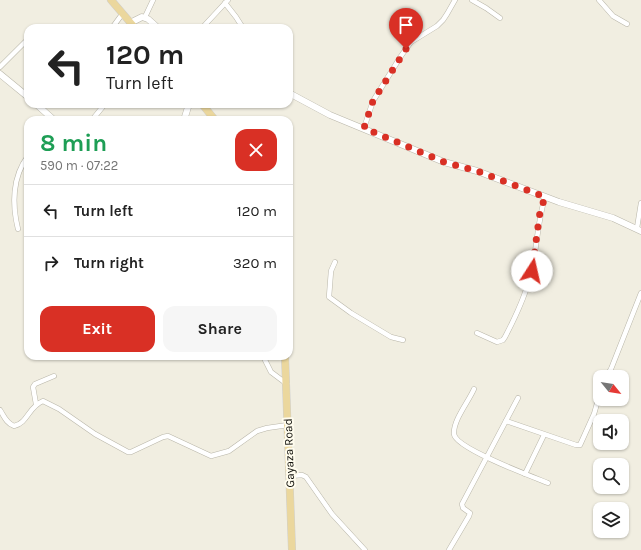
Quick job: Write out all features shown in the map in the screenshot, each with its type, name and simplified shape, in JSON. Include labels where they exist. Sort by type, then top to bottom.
[{"type":"main road","points":[[111,0],[132,24]]},
{"type":"main road","points":[[205,108],[212,116]]},
{"type":"main road","name":"Gayaza Road","points":[[285,360],[292,550]]},
{"type":"street","points":[[134,24],[142,17],[145,17],[153,0]]},
{"type":"street","points":[[364,128],[373,101],[411,42],[437,26],[447,14],[455,0]]},
{"type":"street","points":[[472,0],[500,18]]},
{"type":"street","points":[[599,0],[613,16],[627,24]]},
{"type":"street","points":[[206,24],[226,2],[240,24]]},
{"type":"street","points":[[115,24],[123,13]]},
{"type":"street","points":[[145,17],[153,24]]},
{"type":"street","points":[[0,67],[24,42]]},
{"type":"street","points":[[0,74],[24,94]]},
{"type":"street","points":[[293,95],[330,114],[444,162],[477,171],[545,197],[613,218],[639,229],[641,203]]},
{"type":"street","points":[[40,108],[50,116]]},
{"type":"street","points":[[95,116],[102,108]]},
{"type":"street","points":[[18,229],[14,214],[14,201],[19,172],[24,163]]},
{"type":"street","points":[[477,333],[497,342],[503,340],[518,311],[532,271],[540,212],[545,197]]},
{"type":"street","points":[[335,262],[331,271],[329,297],[351,313],[391,337],[403,340]]},
{"type":"street","points":[[609,370],[641,293]]},
{"type":"street","points":[[265,360],[271,372],[286,384]]},
{"type":"street","points":[[36,404],[33,387],[35,384],[54,376]]},
{"type":"street","points":[[474,389],[455,425],[453,432],[454,438],[488,457],[525,474],[548,482]]},
{"type":"street","points":[[449,550],[468,520],[470,513],[463,508],[462,504],[518,398]]},
{"type":"street","points":[[0,410],[10,425],[14,426],[21,424],[36,404],[43,401],[59,409],[98,436],[128,452],[168,436],[208,455],[216,455],[229,451],[257,431],[288,425]]},
{"type":"street","points":[[506,421],[544,435],[580,445],[596,406]]},
{"type":"street","points":[[525,474],[544,435]]},
{"type":"street","points":[[290,476],[302,475],[306,477],[332,514],[365,550]]},
{"type":"route","points":[[406,49],[373,101],[364,128],[444,162],[477,171],[545,197],[540,212],[532,271]]}]
